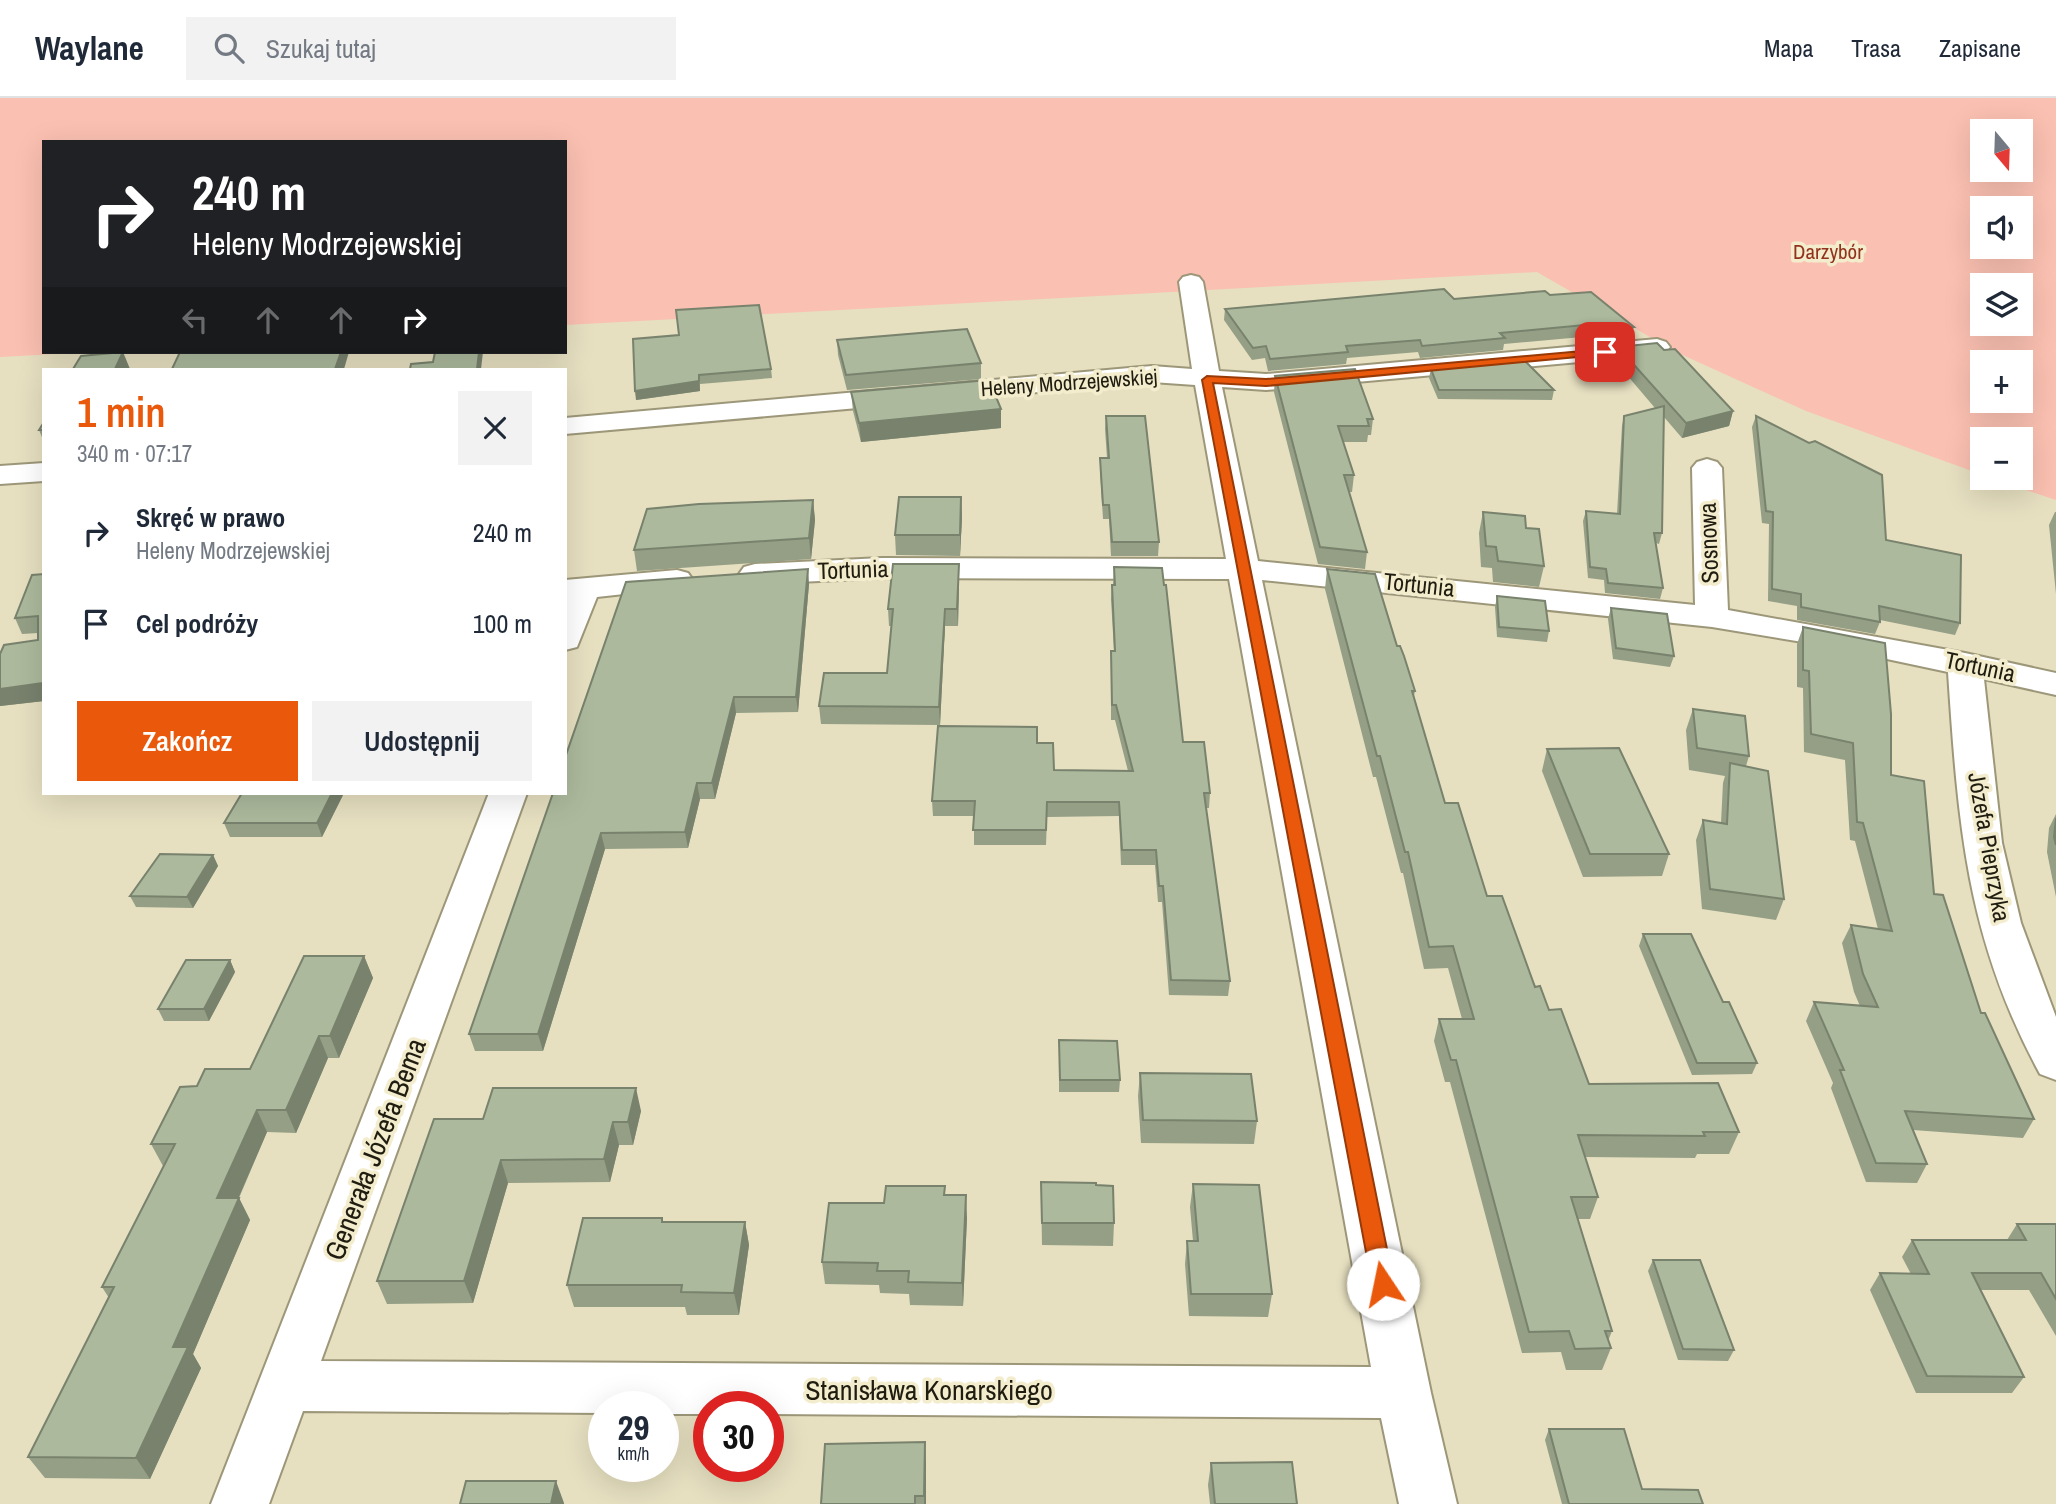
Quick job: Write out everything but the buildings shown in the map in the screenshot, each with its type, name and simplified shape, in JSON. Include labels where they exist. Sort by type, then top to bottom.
[{"type":"street","points":[[1191,282],[1207,380],[1246,569],[1404,1393],[1428,1504]]},
{"type":"street","name":"Heleny Modrzejewskiej","points":[[567,426],[1152,374],[1207,380],[1266,382],[1657,347]]},
{"type":"street","name":"Sosnowa","points":[[1707,467],[1712,618]]},
{"type":"street","points":[[0,475],[42,471]]},
{"type":"street","name":"Tortunia","points":[[575,589],[716,577],[881,568],[1246,569],[1564,600],[1712,618],[1821,635],[2056,684]]},
{"type":"street","points":[[567,630],[575,589]]},
{"type":"street","name":"Józefa Pieprzyka","points":[[1965,663],[1978,799],[1993,902],[2013,964],[2056,1062]]},
{"type":"street","name":"Generała Józefa Bema","points":[[240,1504],[507,795]]},
{"type":"street","name":"Stanisława Konarskiego","points":[[286,1387],[1404,1393]]},
{"type":"green space","name":"Darzybór","points":[[0,98],[2056,98],[2056,500],[2026,490],[2033,490],[2033,427],[1970,427],[1970,470],[1806,411],[1676,352],[1537,272],[567,325],[567,140],[42,140],[42,354],[56,354],[0,357]]},
{"type":"route","points":[[1383,1284],[1207,380],[1266,382],[1605,352]]}]
